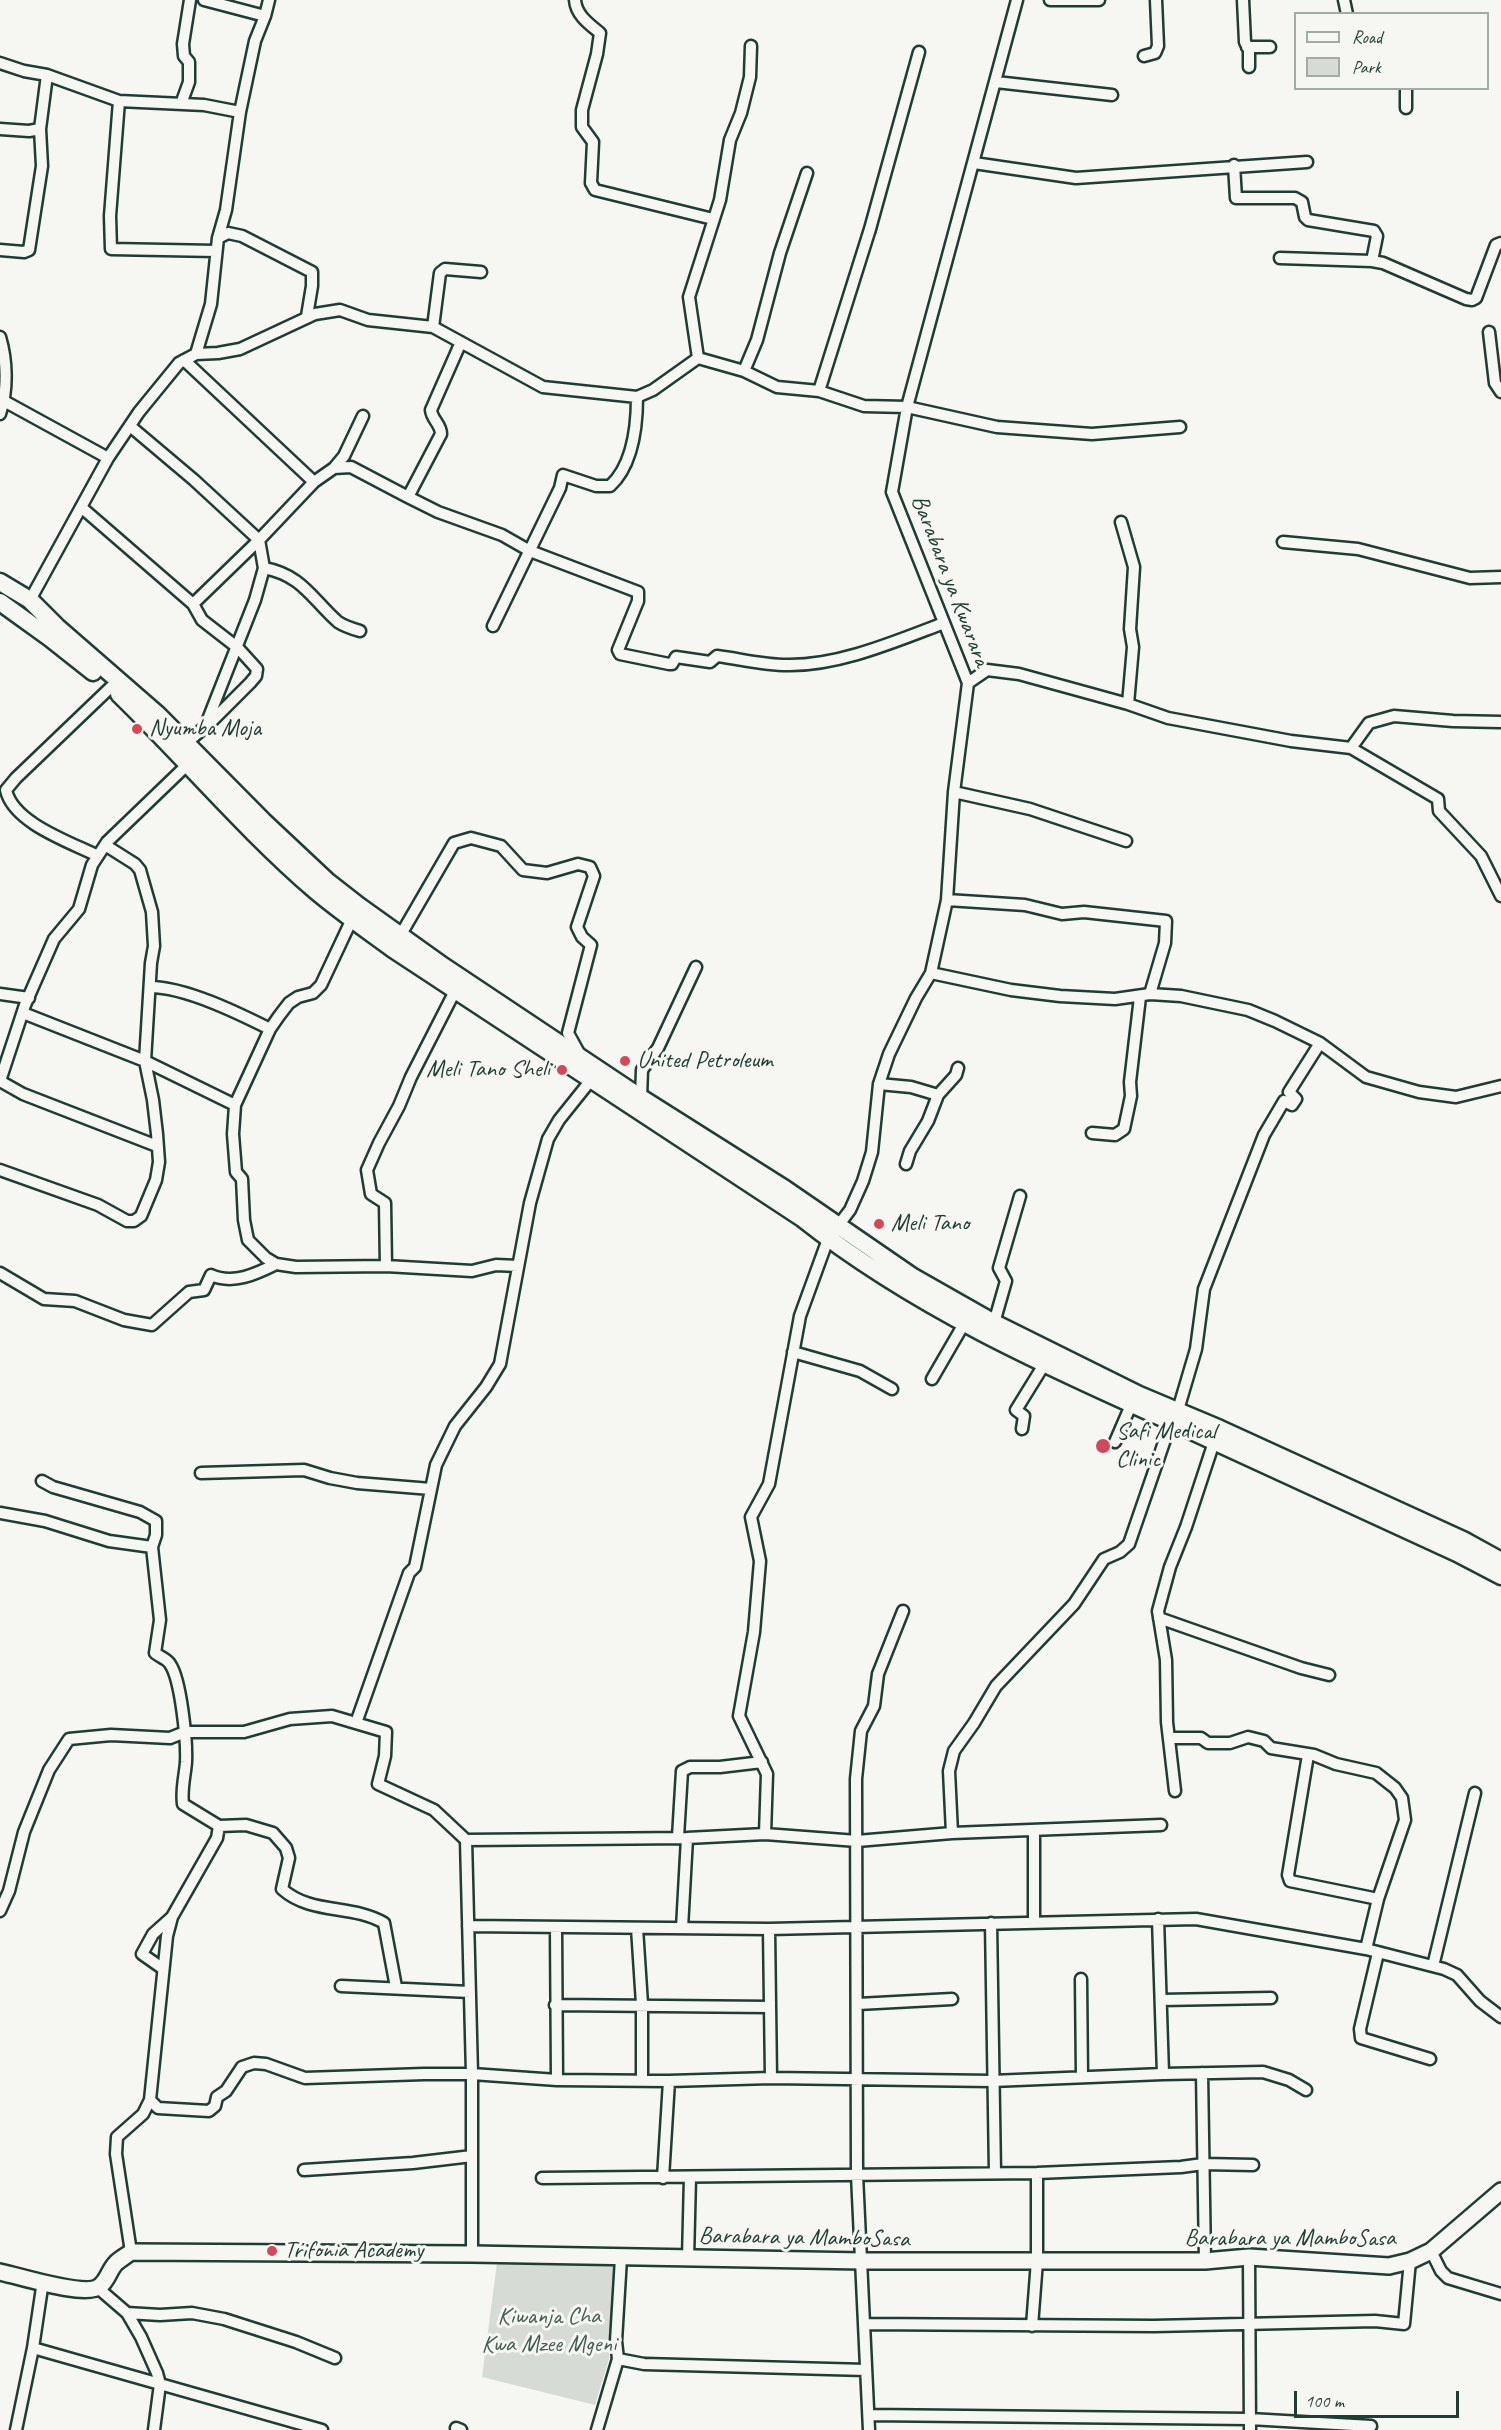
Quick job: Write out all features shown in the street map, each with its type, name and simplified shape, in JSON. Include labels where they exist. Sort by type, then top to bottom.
[{"type":"main road","points":[[0,582],[30,600],[57,627],[157,714],[183,753],[250,830],[308,884],[352,919],[393,949],[595,1074],[802,1218],[828,1239],[905,1290],[936,1298],[994,1323],[1139,1395],[1214,1442],[1457,1553],[1501,1576]]},
{"type":"main road","points":[[0,602],[50,638],[111,687],[183,753],[263,821],[327,881],[400,936],[581,1056],[595,1074],[641,1098],[840,1225],[913,1277],[965,1322],[1045,1364],[1131,1404],[1175,1416],[1463,1540],[1501,1561]]},
{"type":"street","points":[[181,104],[189,82],[189,63],[184,56],[183,44],[190,0]]},
{"type":"street","points":[[204,0],[265,16]]},
{"type":"street","points":[[196,354],[211,304],[216,251],[226,210],[240,112],[255,41],[269,0]]},
{"type":"street","points":[[575,0],[585,21],[600,33],[597,54],[582,110],[582,127],[593,142],[591,183],[595,190],[713,219]]},
{"type":"street","name":"Barabara ya Kwarara","points":[[828,1239],[850,1210],[863,1181],[872,1152],[879,1084],[889,1054],[930,973],[947,900],[954,792],[968,683],[892,492],[907,407],[975,163],[1017,0]]},
{"type":"street","points":[[1050,0],[1099,0]]},
{"type":"street","points":[[1144,56],[1155,53],[1158,46],[1156,0]]},
{"type":"street","points":[[1243,0],[1249,67]]},
{"type":"street","points":[[698,358],[689,297],[724,183],[730,140],[741,113],[750,77],[751,46]]},
{"type":"street","points":[[1247,47],[1270,47]]},
{"type":"street","points":[[819,391],[870,229],[920,52]]},
{"type":"street","points":[[0,63],[24,71],[47,75],[119,101],[204,105],[240,112]]},
{"type":"street","points":[[0,250],[24,252],[29,250],[42,166],[40,129],[47,75]]},
{"type":"street","points":[[996,82],[1112,95]]},
{"type":"street","points":[[1406,90],[1406,108]]},
{"type":"street","points":[[119,101],[110,216],[111,249],[216,251]]},
{"type":"street","points":[[0,129],[29,131],[40,129]]},
{"type":"street","points":[[975,163],[1076,178],[1234,165],[1307,162]]},
{"type":"street","points":[[1234,165],[1236,198],[1295,198],[1302,202],[1305,217],[1308,220],[1374,231],[1377,236],[1372,261]]},
{"type":"street","points":[[744,371],[757,339],[780,254],[807,172]]},
{"type":"street","points":[[218,238],[228,233],[242,236],[312,272],[307,316]]},
{"type":"street","points":[[1280,258],[1383,263],[1472,300],[1476,298],[1496,245],[1501,243]]},
{"type":"street","points":[[433,327],[440,273],[445,269],[481,272]]},
{"type":"street","points":[[30,600],[108,458],[179,363],[196,354],[240,349],[307,316],[340,310],[368,320],[433,327],[543,387],[637,397],[653,390],[698,358]]},
{"type":"street","points":[[1490,332],[1495,384],[1501,392]]},
{"type":"street","points":[[0,337],[5,354],[4,401],[0,414]]},
{"type":"street","points":[[408,497],[441,434],[441,428],[431,410],[461,342]]},
{"type":"street","points":[[698,358],[744,371],[777,387],[819,391],[864,406],[907,407],[997,427],[1092,434],[1180,427]]},
{"type":"street","points":[[184,360],[314,482]]},
{"type":"street","points":[[493,626],[530,551],[563,475],[596,486],[610,486],[617,480],[637,427],[637,397]]},
{"type":"street","points":[[4,401],[108,458]]},
{"type":"street","points":[[193,604],[314,482],[334,468],[344,456],[363,416]]},
{"type":"street","points":[[130,426],[194,480],[259,540],[264,568],[255,600],[206,728]]},
{"type":"street","points":[[334,468],[351,467],[449,516],[502,536],[530,551],[638,592],[638,601],[618,650],[620,654],[669,664],[672,664],[676,657],[710,662],[717,657],[761,664],[790,665],[832,660],[883,646],[944,623]]},
{"type":"street","points":[[81,507],[193,604],[202,620],[238,648],[257,669],[256,676],[183,753],[105,845],[92,865],[79,909],[54,939],[23,1013],[0,1081],[23,1094],[157,1146]]},
{"type":"street","points":[[1121,522],[1134,567],[1130,629],[1132,658],[1128,704]]},
{"type":"street","points":[[1283,542],[1358,549],[1470,578],[1501,577]]},
{"type":"street","points":[[264,568],[280,571],[301,583],[339,623],[360,631]]},
{"type":"street","points":[[968,683],[987,670],[1019,674],[1128,704],[1168,718],[1291,741],[1351,748],[1379,762],[1438,799],[1439,811],[1481,856],[1501,896]]},
{"type":"street","points":[[98,856],[33,824],[8,802],[6,790],[111,687]]},
{"type":"street","points":[[1351,748],[1368,723],[1394,716],[1453,722],[1501,722]]},
{"type":"street","points":[[954,792],[1030,809],[1126,841]]},
{"type":"street","points":[[400,936],[454,843],[471,838],[501,846],[523,870],[547,873],[578,864],[590,867],[594,876],[577,927],[582,937],[591,945],[568,1033],[581,1056]]},
{"type":"street","points":[[0,1170],[98,1205],[123,1220],[134,1221],[141,1216],[156,1180],[159,1162],[153,1100],[145,1061],[154,946],[152,912],[140,870],[135,864],[105,845]]},
{"type":"street","points":[[947,900],[1025,905],[1062,914],[1084,912],[1166,921],[1165,943],[1145,995],[1130,1082],[1131,1096],[1124,1129],[1115,1135],[1092,1133]]},
{"type":"street","points":[[352,919],[321,985],[313,993],[298,997],[289,1003],[270,1029],[234,1105],[232,1134],[236,1172],[242,1179],[244,1220],[248,1240],[266,1258],[276,1264],[296,1267],[386,1266],[472,1271],[496,1265],[518,1266]]},
{"type":"street","points":[[641,1098],[642,1071],[658,1048],[696,967]]},
{"type":"street","points":[[930,973],[1011,990],[1060,996],[1115,999],[1145,995],[1181,996],[1248,1010],[1320,1043],[1366,1077],[1419,1092],[1456,1097],[1501,1086]]},
{"type":"street","points":[[150,987],[176,990],[238,1013],[270,1029]]},
{"type":"street","points":[[386,1266],[385,1203],[371,1194],[367,1170],[456,989]]},
{"type":"street","points":[[0,994],[29,998]]},
{"type":"street","points":[[23,1013],[145,1061],[234,1105]]},
{"type":"street","points":[[952,1833],[949,1771],[954,1751],[974,1724],[996,1686],[1069,1610],[1104,1559],[1120,1552],[1129,1544],[1175,1416],[1196,1349],[1204,1289],[1264,1135],[1284,1101],[1292,1105],[1296,1099],[1289,1092],[1320,1043]]},
{"type":"street","points":[[906,1164],[910,1151],[928,1121],[938,1095],[956,1075],[958,1068]]},
{"type":"street","points":[[356,1723],[409,1573],[415,1567],[436,1465],[455,1426],[486,1387],[500,1364],[530,1203],[548,1139],[559,1120],[595,1074]]},
{"type":"street","points":[[879,1084],[911,1087],[938,1095]]},
{"type":"street","points":[[994,1323],[1006,1281],[999,1268],[1020,1196]]},
{"type":"street","points":[[765,1834],[767,1774],[739,1716],[754,1632],[760,1561],[751,1517],[769,1484],[800,1316],[828,1239]]},
{"type":"street","points":[[0,1273],[44,1299],[75,1301],[124,1320],[152,1325],[189,1292],[204,1290],[211,1275],[220,1279],[234,1279],[255,1274],[276,1264]]},
{"type":"street","points":[[932,1379],[965,1322]]},
{"type":"street","points":[[793,1352],[860,1371],[892,1389]]},
{"type":"street","points":[[1022,1429],[1023,1416],[1016,1410],[1045,1364]]},
{"type":"street","points":[[1115,1442],[1131,1404]]},
{"type":"street","points":[[1176,1791],[1169,1738],[1166,1660],[1158,1611],[1170,1567],[1186,1527],[1214,1442]]},
{"type":"street","points":[[201,1473],[295,1469],[357,1483],[431,1489]]},
{"type":"street","points":[[42,1481],[53,1487],[140,1512],[156,1521],[156,1535],[152,1548],[160,1620],[155,1653],[169,1661],[174,1671],[184,1732],[186,1761],[182,1791],[183,1804],[219,1826],[246,1825],[273,1833],[286,1848],[289,1858],[282,1889],[290,1896],[311,1906],[372,1916],[384,1923],[396,1987]]},
{"type":"street","points":[[0,1513],[45,1521],[109,1541],[152,1548]]},
{"type":"street","points":[[869,2430],[863,2261],[857,2175],[856,1779],[861,1731],[874,1706],[878,1674],[903,1611]]},
{"type":"street","points":[[1159,1618],[1301,1668],[1329,1675]]},
{"type":"street","points":[[0,1911],[9,1891],[28,1822],[49,1770],[69,1739],[111,1735],[170,1738],[184,1732],[244,1732],[290,1719],[332,1716],[386,1732],[385,1756],[378,1784],[434,1810],[466,1840],[682,1838],[765,1834],[857,1841],[952,1833],[1161,1825]]},
{"type":"street","points":[[1169,1738],[1201,1738],[1208,1743],[1230,1743],[1248,1737],[1264,1742],[1271,1749],[1308,1755],[1376,1773],[1389,1781],[1402,1798],[1405,1820],[1378,1899],[1366,1949]]},
{"type":"street","points":[[1308,1755],[1288,1875],[1290,1881],[1378,1899]]},
{"type":"street","points":[[682,1928],[682,1771],[690,1767],[720,1767],[762,1762]]},
{"type":"street","points":[[1433,1966],[1475,1793]]},
{"type":"street","points":[[0,2272],[86,2291],[98,2288],[114,2265],[131,2252],[116,2154],[117,2137],[143,2114],[150,2100],[167,1936],[172,1917],[217,1838],[219,1826]]},
{"type":"street","points":[[1034,1831],[1034,1923]]},
{"type":"street","points":[[466,1840],[472,2074],[472,2254]]},
{"type":"street","points":[[162,1968],[142,1954],[153,1934],[172,1917]]},
{"type":"street","points":[[1158,1919],[1163,2073]]},
{"type":"street","points":[[468,1926],[769,1929],[858,1925],[1196,1919],[1366,1949],[1433,1966],[1458,1975],[1480,2001],[1501,2017]]},
{"type":"street","points":[[991,1923],[995,2173]]},
{"type":"street","points":[[556,1927],[557,2080]]},
{"type":"street","points":[[637,1928],[642,2004],[642,2079]]},
{"type":"street","points":[[769,1929],[771,2078]]},
{"type":"street","points":[[1378,1953],[1360,2029],[1361,2038],[1430,2059]]},
{"type":"street","points":[[1081,1979],[1082,2077]]},
{"type":"street","points":[[341,1986],[470,1992]]},
{"type":"street","points":[[1161,2000],[1271,1998]]},
{"type":"street","points":[[858,2004],[952,1999]]},
{"type":"street","points":[[555,2005],[642,2004],[769,2007]]},
{"type":"street","points":[[150,2100],[158,2108],[209,2111],[215,2106],[217,2097],[226,2091],[242,2067],[255,2063],[266,2064],[305,2078],[472,2074],[557,2080],[669,2081],[771,2078],[992,2081],[1163,2073],[1263,2072],[1288,2080],[1306,2090]]},
{"type":"street","points":[[1202,2073],[1205,2261]]},
{"type":"street","points":[[663,2178],[669,2081]]},
{"type":"street","points":[[304,2170],[413,2163],[471,2156]]},
{"type":"street","points":[[542,2178],[1037,2173],[1181,2167],[1203,2164],[1253,2165]]},
{"type":"street","points":[[1032,2326],[1037,2261],[1037,2173]]},
{"type":"street","points":[[687,2259],[690,2177]]},
{"type":"street","name":"Barabara ya MamboSasa","points":[[131,2252],[472,2254],[863,2261],[1205,2261],[1249,2257],[1389,2266],[1410,2262],[1431,2251],[1501,2191]]},
{"type":"street","points":[[1431,2251],[1441,2271],[1448,2278],[1501,2294]]},
{"type":"street","points":[[1249,2257],[1250,2425]]},
{"type":"street","points":[[601,2429],[618,2359],[616,2341],[621,2258]]},
{"type":"street","points":[[865,2324],[1251,2325],[1375,2321],[1404,2324],[1410,2262]]},
{"type":"street","points":[[16,2430],[33,2348],[43,2281]]},
{"type":"street","points":[[98,2288],[127,2313],[141,2337],[160,2384],[154,2430]]},
{"type":"street","points":[[127,2313],[160,2316],[192,2313],[224,2319],[296,2342],[335,2358]]},
{"type":"street","points":[[33,2348],[322,2430]]},
{"type":"street","points":[[618,2359],[644,2364],[866,2370]]},
{"type":"street","points":[[869,2415],[1161,2424],[1371,2426]]},
{"type":"street","points":[[963,2418],[963,2430]]},
{"type":"green space","name":"Kiwanja Cha Kwa Mzee Mgeni","points":[[497,2263],[615,2266],[609,2359],[595,2405],[482,2377]]},
{"type":"place","name":"Nyumba Moja","points":[[137,729]]},
{"type":"place","name":"United Petroleum","points":[[625,1061]]},
{"type":"place","name":"Meli Tano Sheli","points":[[562,1070]]},
{"type":"place","name":"Meli Tano","points":[[879,1224]]},
{"type":"place","name":"Safi Medical Clinic","points":[[1103,1446]]},
{"type":"place","name":"Trifonia Academy","points":[[272,2251]]}]
